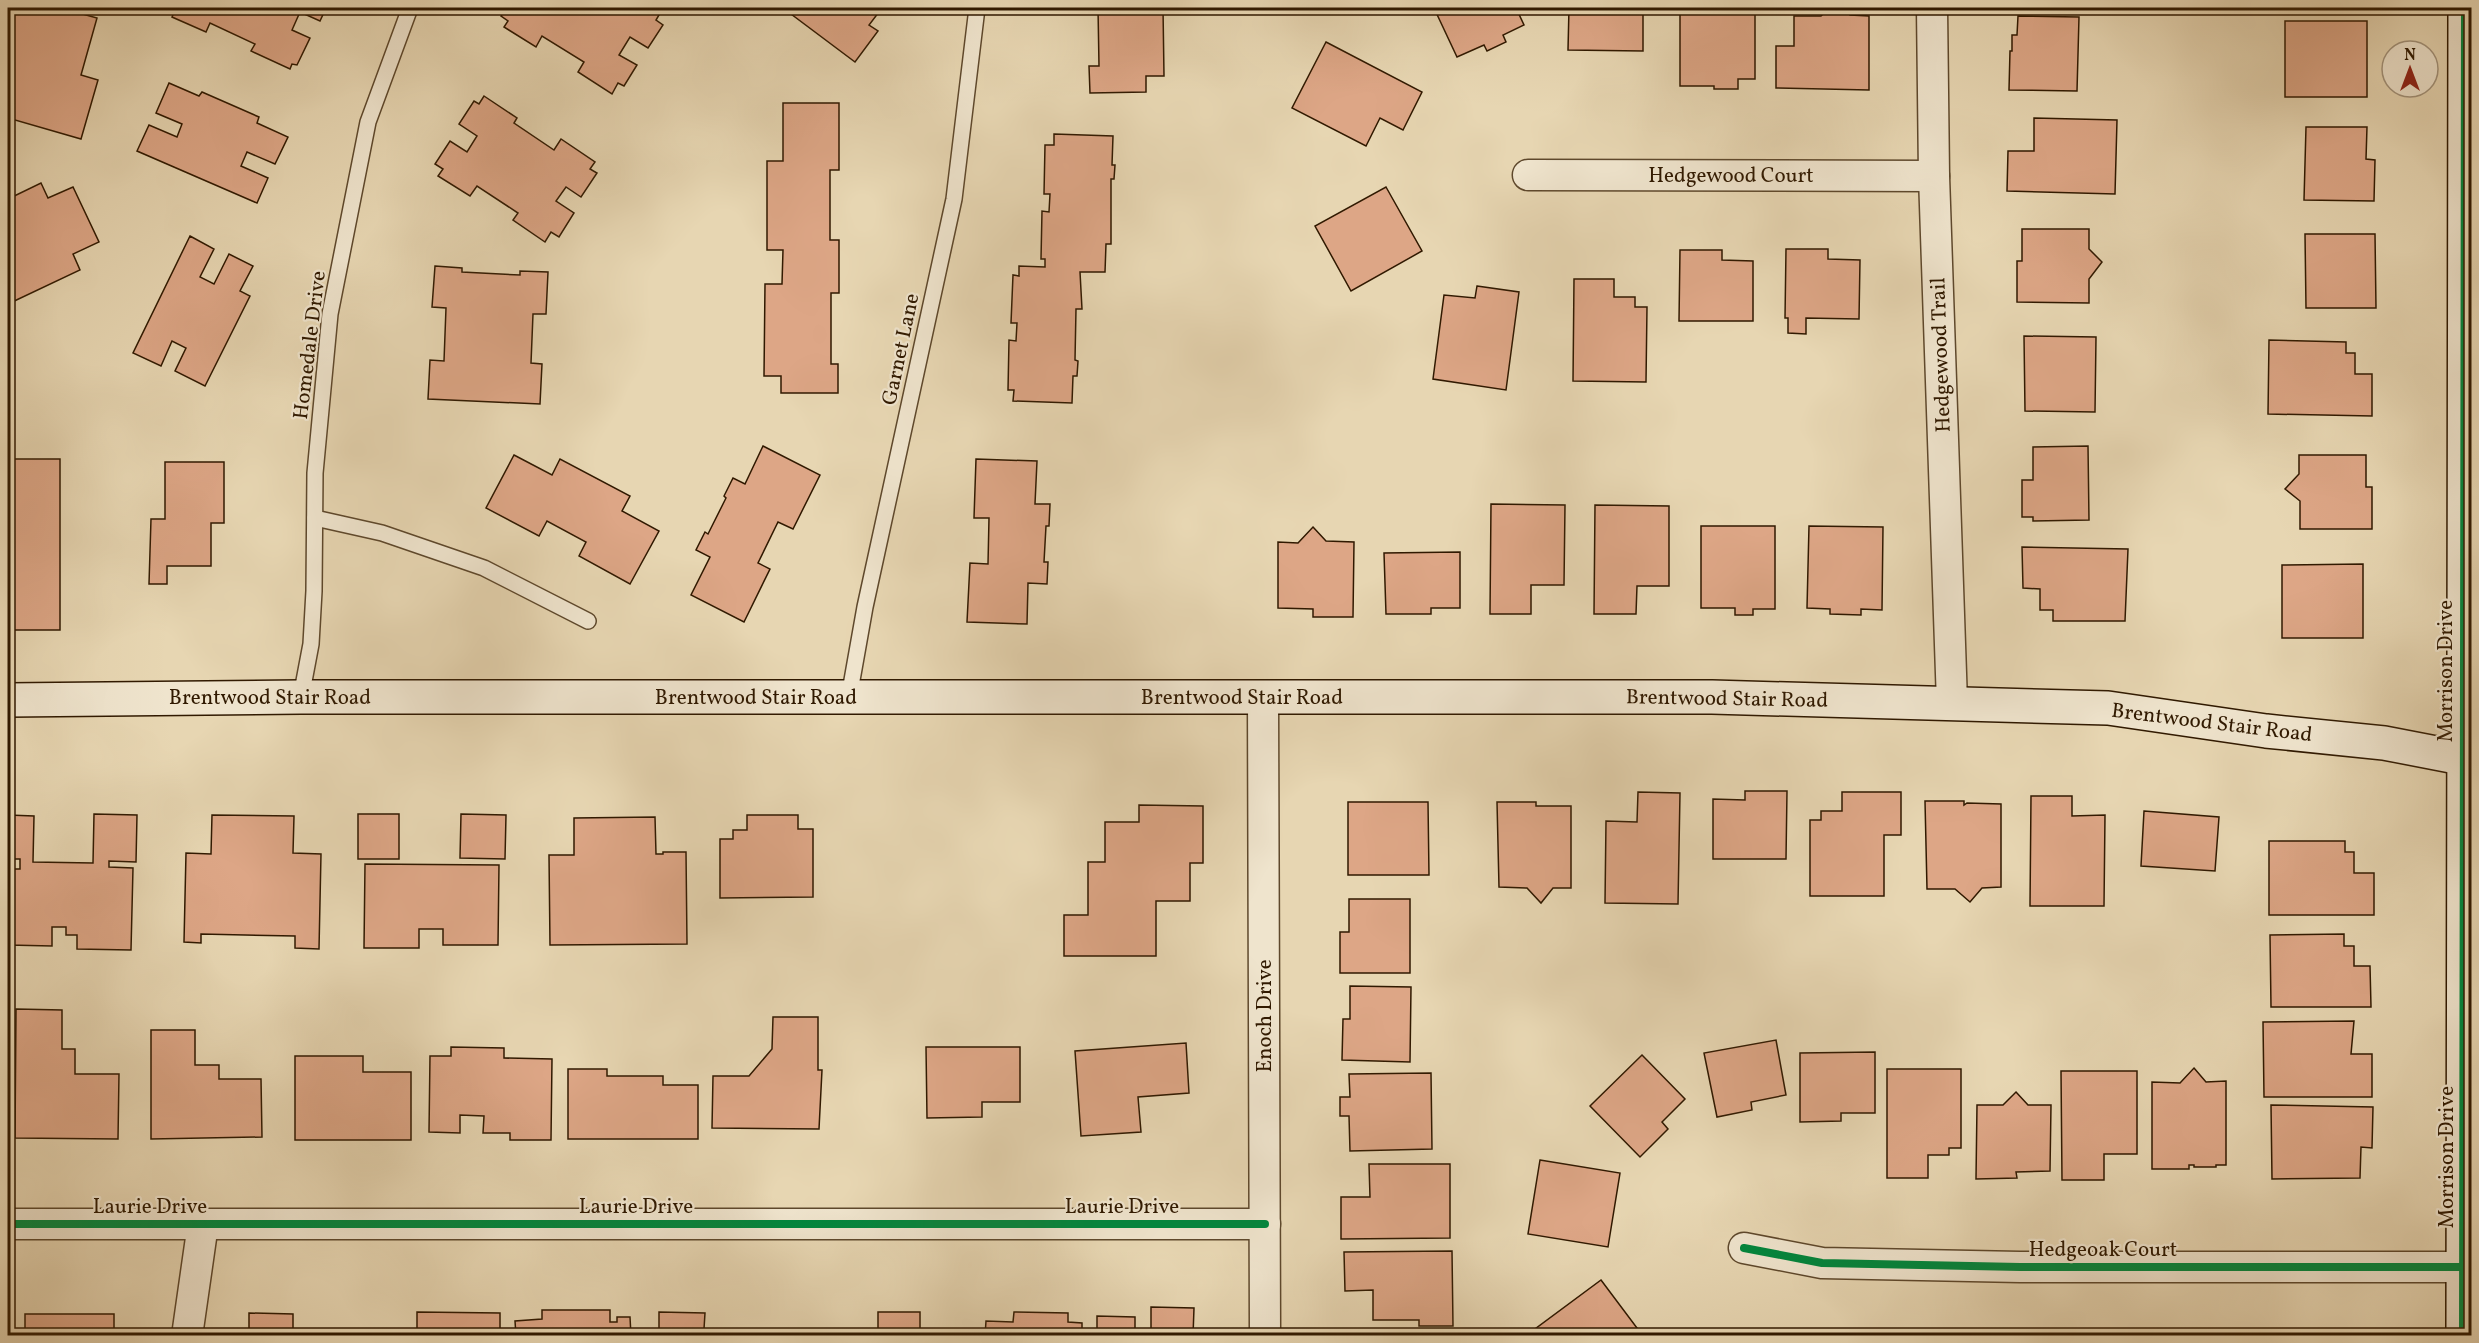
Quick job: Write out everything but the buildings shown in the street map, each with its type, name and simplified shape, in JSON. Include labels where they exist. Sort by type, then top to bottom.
[{"type":"main road","name":"Morrison Drive","points":[[2463,1335],[2467,759],[2465,8]]},
{"type":"main road","name":"Brentwood Stair Road","points":[[8,700],[301,697],[1712,697],[2108,708],[2266,731],[2384,743],[2467,759]]},
{"type":"street","name":"Hedgewood Trail","points":[[1932,8],[1934,176],[1952,703]]},
{"type":"street","name":"Hedgewood Court","points":[[1528,175],[1934,176]]},
{"type":"street","name":"Enoch Drive","points":[[1263,697],[1265,1335]]},
{"type":"street","name":"Laurie Drive","points":[[8,1224],[1265,1224]]},
{"type":"street","points":[[187,1335],[203,1224]]},
{"type":"street","name":"Hedgeoak Court","points":[[1744,1248],[1822,1263],[2020,1267],[2464,1267]]},
{"type":"lane","name":"Homedale Drive","points":[[301,697],[310,644],[314,591],[315,473],[330,314],[368,122],[410,8]]},
{"type":"lane","name":"Garnet Lane","points":[[849,697],[865,607],[954,199],[977,8]]},
{"type":"lane","points":[[315,519],[382,533],[484,568],[588,621]]},
{"type":"cycle path","points":[[2463,1336],[2465,8]]},
{"type":"cycle path","points":[[8,1224],[1265,1224]]},
{"type":"cycle path","points":[[1744,1248],[1822,1263],[2020,1267],[2464,1267]]}]
